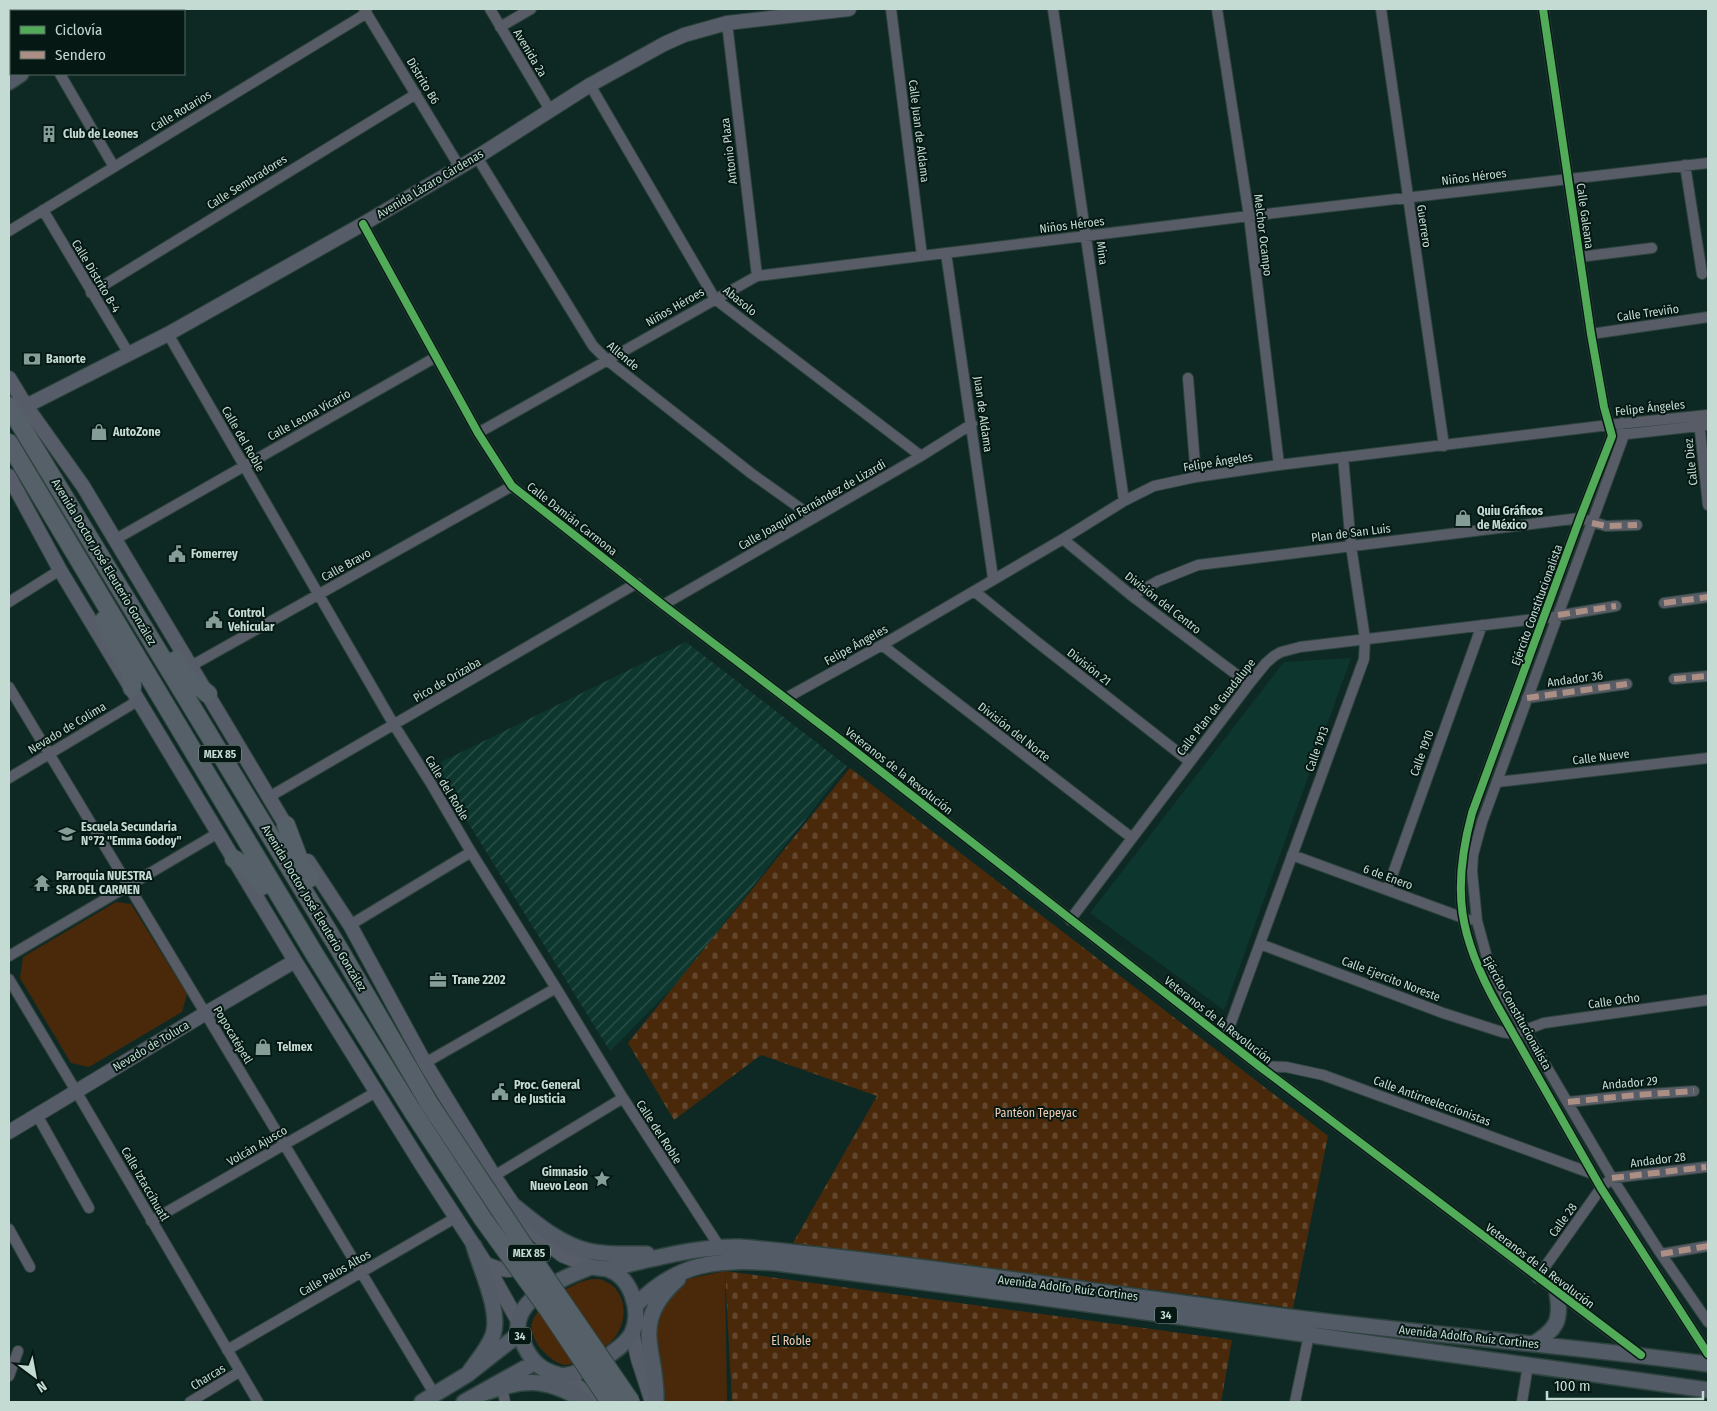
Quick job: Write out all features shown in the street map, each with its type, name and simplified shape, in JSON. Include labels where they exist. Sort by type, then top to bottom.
[{"type":"highway","name":"Avenida Doctor José Eleuterio González","points":[[17,406],[104,563],[339,949],[428,1103],[631,1402]]},
{"type":"highway","name":"Avenida Doctor José Eleuterio González","points":[[9,443],[315,955],[413,1112],[483,1220],[554,1318],[610,1402]]},
{"type":"highway","points":[[104,563],[129,585],[185,675],[208,694]]},
{"type":"highway","points":[[97,590],[102,615],[130,671],[135,694]]},
{"type":"highway","points":[[286,825],[300,862],[330,912],[338,935],[339,949]]},
{"type":"highway","points":[[234,859],[254,873],[300,947],[306,952],[315,955]]},
{"type":"main road","points":[[9,83],[20,75]]},
{"type":"main road","points":[[513,1205],[546,1231],[588,1251],[629,1254],[676,1253]]},
{"type":"main road","points":[[468,1374],[493,1336],[495,1323],[494,1310],[474,1246]]},
{"type":"main road","name":"Avenida Adolfo Ruíz Cortines","points":[[607,1269],[676,1253],[719,1246],[771,1250],[1312,1320],[1708,1364]]},
{"type":"main road","name":"Avenida Adolfo Ruíz Cortines","points":[[635,1306],[664,1281],[689,1269],[720,1262],[741,1261],[1014,1294],[1708,1390]]},
{"type":"main road","name":"34","points":[[429,1398],[468,1374],[519,1328],[527,1305],[533,1298],[560,1280],[591,1267],[607,1269]]},
{"type":"main road","points":[[503,1390],[534,1363],[550,1372],[565,1376],[597,1363],[625,1341],[632,1332],[635,1318],[632,1293],[618,1275],[607,1269]]},
{"type":"main road","points":[[652,1399],[655,1384],[648,1341],[650,1323],[656,1306],[672,1284],[689,1269]]},
{"type":"main road","points":[[1533,1344],[1545,1337],[1555,1326],[1559,1312],[1557,1293]]},
{"type":"main road","name":"34","points":[[519,1328],[534,1363]]},
{"type":"main road","points":[[469,1399],[527,1382],[550,1384],[586,1402]]},
{"type":"street","name":"Avenida 2a","points":[[490,9],[550,110]]},
{"type":"street","points":[[500,27],[531,9]]},
{"type":"street","name":"Avenida Lázaro Cárdenas","points":[[17,406],[168,334],[363,224],[477,157],[590,85],[664,44],[684,35],[762,14],[843,9]]},
{"type":"street","name":"Calle Juan de Aldama","points":[[891,9],[922,256]]},
{"type":"street","name":"Mina","points":[[1053,9],[1124,501]]},
{"type":"street","name":"Melchor Ocampo","points":[[1217,9],[1249,216],[1279,465]]},
{"type":"street","name":"Guerrero","points":[[1381,9],[1444,446]]},
{"type":"street","name":"Calle Galeana","points":[[1543,9],[1591,334],[1609,425]]},
{"type":"street","name":"Distrito B6","points":[[365,11],[459,166]]},
{"type":"street","name":"Calle Rotarios","points":[[9,231],[365,11]]},
{"type":"street","name":"Antonio Plaza","points":[[727,23],[757,276]]},
{"type":"street","points":[[9,83],[29,75]]},
{"type":"street","points":[[61,75],[114,167]]},
{"type":"street","name":"Abasolo","points":[[590,85],[715,298],[921,456]]},
{"type":"street","name":"Calle Sembradores","points":[[91,293],[416,94]]},
{"type":"street","name":"Allende","points":[[477,157],[593,346],[607,360],[752,474],[814,518]]},
{"type":"street","name":"Niños Héroes","points":[[478,433],[757,276],[1408,197],[1708,163]]},
{"type":"street","points":[[1685,165],[1702,274]]},
{"type":"street","name":"Calle Distrito B-4","points":[[43,210],[129,354]]},
{"type":"street","name":"Calle Damián Carmona","points":[[363,224],[478,433],[512,486],[663,605],[786,698]]},
{"type":"street","points":[[1579,257],[1652,248]]},
{"type":"street","name":"Juan de Aldama","points":[[946,253],[994,578]]},
{"type":"street","name":"Calle Treviño","points":[[1591,334],[1708,316]]},
{"type":"street","name":"Calle del Roble","points":[[168,334],[394,725],[623,1098],[719,1246]]},
{"type":"street","name":"Calle Leona Vicario","points":[[116,539],[436,357]]},
{"type":"street","name":"Avenida Doctor José Eleuterio González","points":[[9,378],[17,406],[83,486],[116,539],[269,797],[350,925],[425,1063],[526,1225],[539,1238],[562,1255],[591,1267]]},
{"type":"street","points":[[1188,378],[1196,477]]},
{"type":"street","name":"Felipe Ángeles","points":[[786,698],[882,645],[1124,501],[1154,486],[1196,477],[1279,465],[1622,423],[1704,420]]},
{"type":"street","name":"Felipe Ángeles","points":[[1612,436],[1704,420]]},
{"type":"street","name":"Calle Diez","points":[[1704,420],[1708,505]]},
{"type":"street","points":[[1622,423],[1624,434]]},
{"type":"street","name":"Calle Joaquín Fernández de Lizardi","points":[[663,605],[921,456],[972,424]]},
{"type":"street","points":[[1609,425],[1612,436]]},
{"type":"street","name":"Ejército Constitucionalista","points":[[1624,434],[1482,822],[1472,855],[1472,871],[1477,922],[1488,961],[1506,998],[1612,1178],[1708,1322]]},
{"type":"street","name":"Ejército Constitucionalista","points":[[1612,436],[1472,813],[1466,836],[1460,882],[1463,919],[1466,934],[1480,974],[1601,1188],[1708,1354]]},
{"type":"street","name":"Calle 1913","points":[[1225,1039],[1364,659],[1365,638],[1351,546],[1343,457]]},
{"type":"street","points":[[9,476],[60,570],[295,961],[455,1218],[486,1264],[519,1328]]},
{"type":"street","name":"Calle Bravo","points":[[191,666],[512,486]]},
{"type":"street","points":[[1580,518],[1606,526],[1637,524]]},
{"type":"street","name":"Plan de San Luis","points":[[1132,596],[1158,581],[1198,565],[1580,518]]},
{"type":"street","name":"División del Centro","points":[[1063,539],[1132,596],[1249,684]]},
{"type":"street","points":[[9,602],[60,570]]},
{"type":"street","name":"Pico de Orizaba","points":[[269,797],[637,584]]},
{"type":"street","name":"División 21","points":[[974,590],[1189,762]]},
{"type":"street","points":[[1664,603],[1708,597]]},
{"type":"street","name":"Calle Plan de Guadalupe","points":[[1070,920],[1249,684],[1266,663],[1281,652],[1365,638],[1544,618],[1616,606]]},
{"type":"street","name":"Calle 1910","points":[[1387,890],[1482,625]]},
{"type":"street","name":"División del Norte","points":[[882,645],[1132,838]]},
{"type":"street","points":[[1674,679],[1708,676]]},
{"type":"street","name":"Andador 36","points":[[1527,698],[1627,684]]},
{"type":"street","name":"Popocatépetl","points":[[9,688],[362,1272],[429,1398]]},
{"type":"street","name":"Nevado de Colima","points":[[9,778],[49,754],[135,694]]},
{"type":"street","name":"Veteranos de la Revolución","points":[[786,698],[1259,1066],[1640,1355]]},
{"type":"street","name":"Calle Nueve","points":[[1497,782],[1708,758]]},
{"type":"street","points":[[9,956],[218,833]]},
{"type":"street","points":[[350,925],[471,852]]},
{"type":"street","name":"6 de Enero","points":[[1292,855],[1463,919],[1477,922]]},
{"type":"street","name":"Calle Ejercito Noreste","points":[[1260,944],[1443,1013],[1487,1028],[1514,1034]]},
{"type":"street","name":"Nevado de Toluca","points":[[9,1132],[295,961]]},
{"type":"street","name":"Calle Iztaccíhuatl","points":[[9,979],[258,1402]]},
{"type":"street","points":[[425,1063],[556,988]]},
{"type":"street","name":"Calle Ocho","points":[[1514,1034],[1544,1023],[1708,1000]]},
{"type":"street","name":"Calle Antirreeleccionistas","points":[[1259,1066],[1286,1067],[1323,1075],[1593,1174]]},
{"type":"street","name":"Andador 29","points":[[1568,1102],[1694,1091]]},
{"type":"street","name":"Volcán Ajusco","points":[[151,1221],[376,1092]]},
{"type":"street","points":[[494,1176],[623,1098]]},
{"type":"street","points":[[37,1115],[89,1208]]},
{"type":"street","name":"Andador 28","points":[[1612,1178],[1706,1167]]},
{"type":"street","name":"Calle 28","points":[[1537,1278],[1601,1188],[1612,1178]]},
{"type":"street","name":"Calle Palos Altos","points":[[227,1350],[455,1218]]},
{"type":"street","points":[[486,1264],[507,1271],[514,1270],[524,1263],[529,1258],[532,1248],[532,1242],[526,1225]]},
{"type":"street","points":[[9,1229],[30,1267]]},
{"type":"street","points":[[1661,1254],[1708,1246]]},
{"type":"street","points":[[1295,1402],[1312,1320]]},
{"type":"street","points":[[1690,1326],[1708,1326]]},
{"type":"street","points":[[632,1332],[638,1359],[652,1399]]},
{"type":"street","points":[[9,1376],[18,1351]]},
{"type":"street","points":[[1522,1402],[1528,1365]]},
{"type":"street","name":"Charcas","points":[[190,1402],[239,1372]]},
{"type":"street","points":[[565,1376],[585,1392],[593,1402]]},
{"type":"street","points":[[610,1402],[630,1392],[652,1399]]},
{"type":"shaded area","points":[[686,642],[847,766],[678,982],[610,1051],[433,766]]},
{"type":"shaded area","points":[[1351,658],[1224,1010],[1090,913],[1284,662]]},
{"type":"green space","name":"Pantéon Tepeyac","points":[[850,768],[1328,1136],[1293,1308],[793,1243],[877,1096],[761,1055],[674,1120],[628,1043]]},
{"type":"green space","points":[[116,902],[131,904],[187,994],[182,1012],[89,1067],[71,1063],[20,978],[23,957]]},
{"type":"green space","points":[[725,1271],[727,1402],[662,1402],[649,1328],[675,1286],[687,1279]]},
{"type":"green space","name":"El Roble","points":[[725,1271],[1232,1340],[1221,1402],[732,1402]]},
{"type":"green space","points":[[600,1279],[613,1286],[622,1302],[623,1319],[616,1336],[597,1352],[576,1362],[565,1365],[556,1362],[542,1350],[535,1339],[531,1327],[535,1316],[546,1303],[570,1287],[586,1280]]},
{"type":"marked path","points":[[1592,523],[1606,526],[1637,525]]},
{"type":"marked path","points":[[1664,603],[1708,597]]},
{"type":"marked path","points":[[1558,615],[1616,606]]},
{"type":"marked path","points":[[1674,679],[1708,676]]},
{"type":"marked path","points":[[1527,698],[1627,684]]},
{"type":"marked path","points":[[1568,1102],[1694,1091]]},
{"type":"marked path","points":[[1612,1178],[1706,1167]]},
{"type":"marked path","points":[[1661,1254],[1708,1246]]},
{"type":"cycle path","points":[[1543,9],[1591,334],[1604,407],[1612,436],[1472,813],[1465,841],[1462,866],[1462,913],[1475,958],[1498,1007],[1601,1188],[1708,1354]]},
{"type":"cycle path","points":[[363,224],[478,433],[512,486],[1259,1066],[1641,1355]]},
{"type":"place","name":"Club de Leones","points":[[49,134]]},
{"type":"place","name":"Banorte","points":[[32,359]]},
{"type":"place","name":"AutoZone","points":[[99,432]]},
{"type":"place","name":"Quiu Gráficos de México","points":[[1463,518]]},
{"type":"place","name":"Fomerrey","points":[[177,554]]},
{"type":"place","name":"Control Vehicular","points":[[214,620]]},
{"type":"place","name":"Escuela Secundaria N°72 \"Emma Godoy\"","points":[[67,834]]},
{"type":"place","name":"Parroquia NUESTRA SRA DEL CARMEN","points":[[42,883]]},
{"type":"place","name":"Trane 2202","points":[[438,980]]},
{"type":"place","name":"Telmex","points":[[263,1047]]},
{"type":"place","name":"Proc. General de Justicia","points":[[500,1092]]},
{"type":"place","name":"Gimnasio Nuevo Leon","points":[[602,1179]]}]
